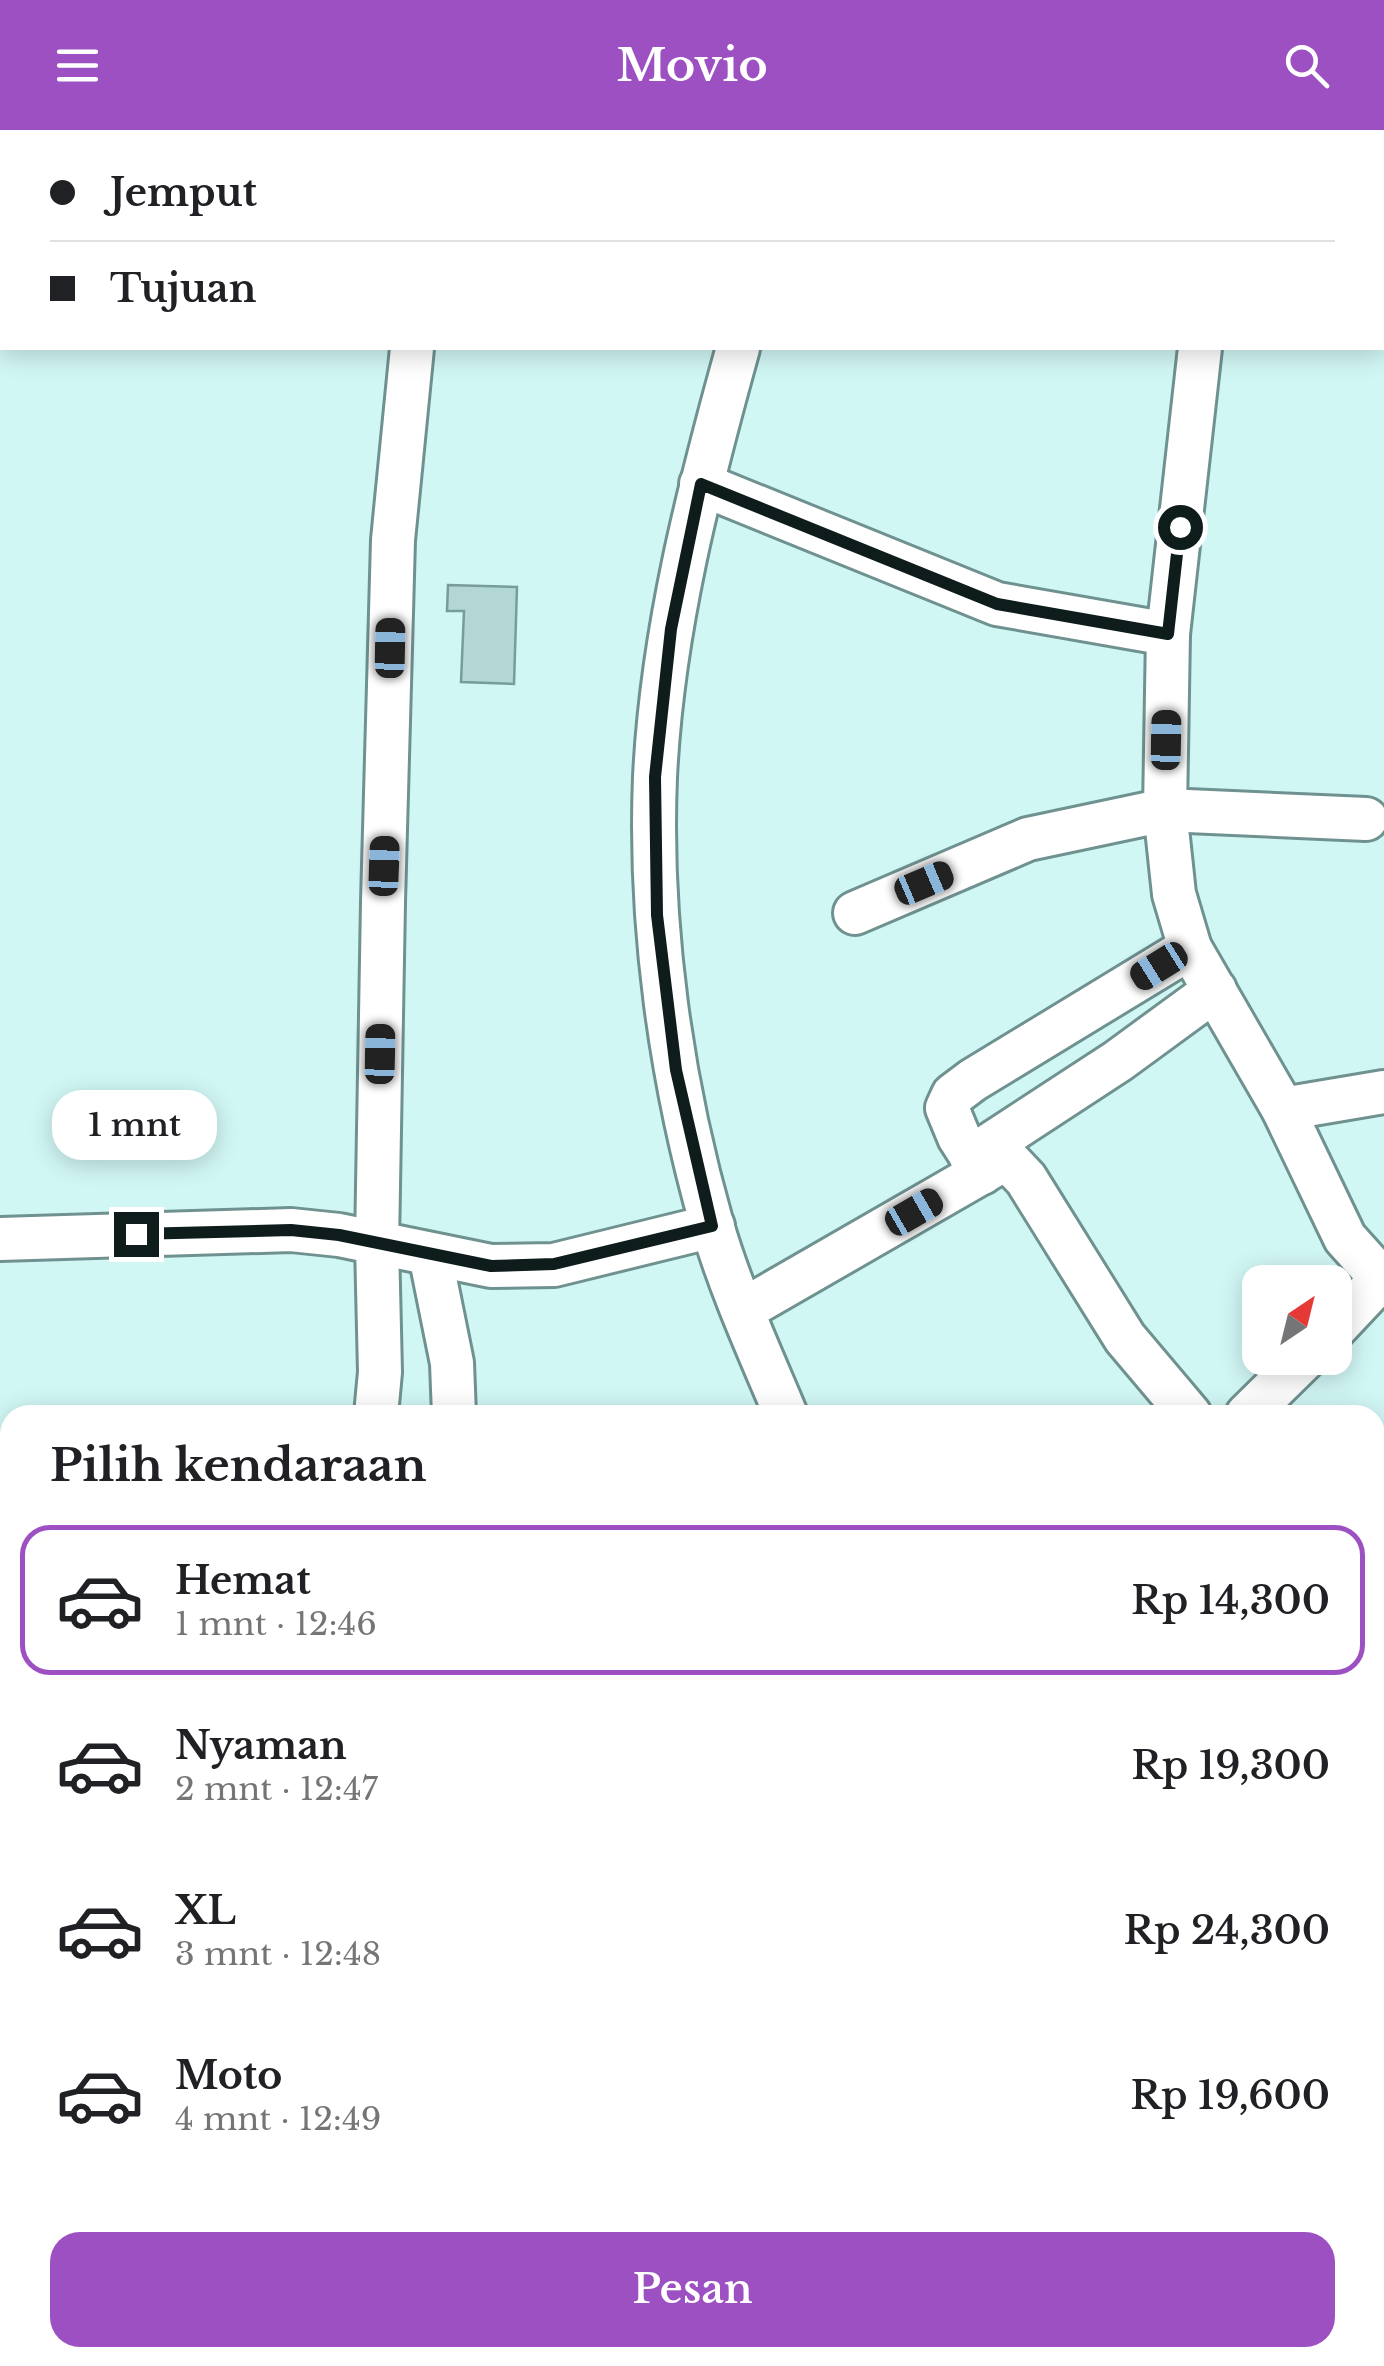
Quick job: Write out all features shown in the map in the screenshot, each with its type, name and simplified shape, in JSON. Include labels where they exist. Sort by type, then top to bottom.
[{"type":"street","points":[[377,1405],[380,1372],[376,1244],[393,540],[412,350]]},
{"type":"street","points":[[737,350],[701,484],[671,629],[655,777],[657,915],[676,1070],[712,1226],[782,1405]]},
{"type":"street","points":[[1200,350],[1168,634],[1164,810],[1174,894],[1190,948],[1283,1109],[1345,1238],[1382,1276],[1352,1309]]},
{"type":"street","points":[[701,484],[997,604],[1168,634]]},
{"type":"street","points":[[855,913],[1028,839],[1164,810],[1366,820]]},
{"type":"street","points":[[976,1165],[947,1108],[953,1095],[1190,948]]},
{"type":"street","points":[[743,1310],[976,1165],[1215,990]]},
{"type":"street","points":[[1283,1109],[1384,1092]]},
{"type":"street","points":[[976,1165],[1009,1160],[1018,1166],[1124,1338],[1181,1405]]},
{"type":"street","points":[[0,1239],[291,1230],[339,1235],[491,1266],[554,1264],[712,1226]]},
{"type":"street","points":[[430,1254],[452,1364],[454,1405]]},
{"type":"street","points":[[1258,1405],[1289,1375]]},
{"type":"building","points":[[448,585],[517,587],[514,684],[461,682],[464,611],[447,611]]},
{"type":"route","points":[[136,1234],[291,1230],[339,1235],[491,1266],[554,1264],[712,1226],[676,1070],[657,915],[655,777],[671,629],[701,484],[997,604],[1168,634],[1180,527]]}]
